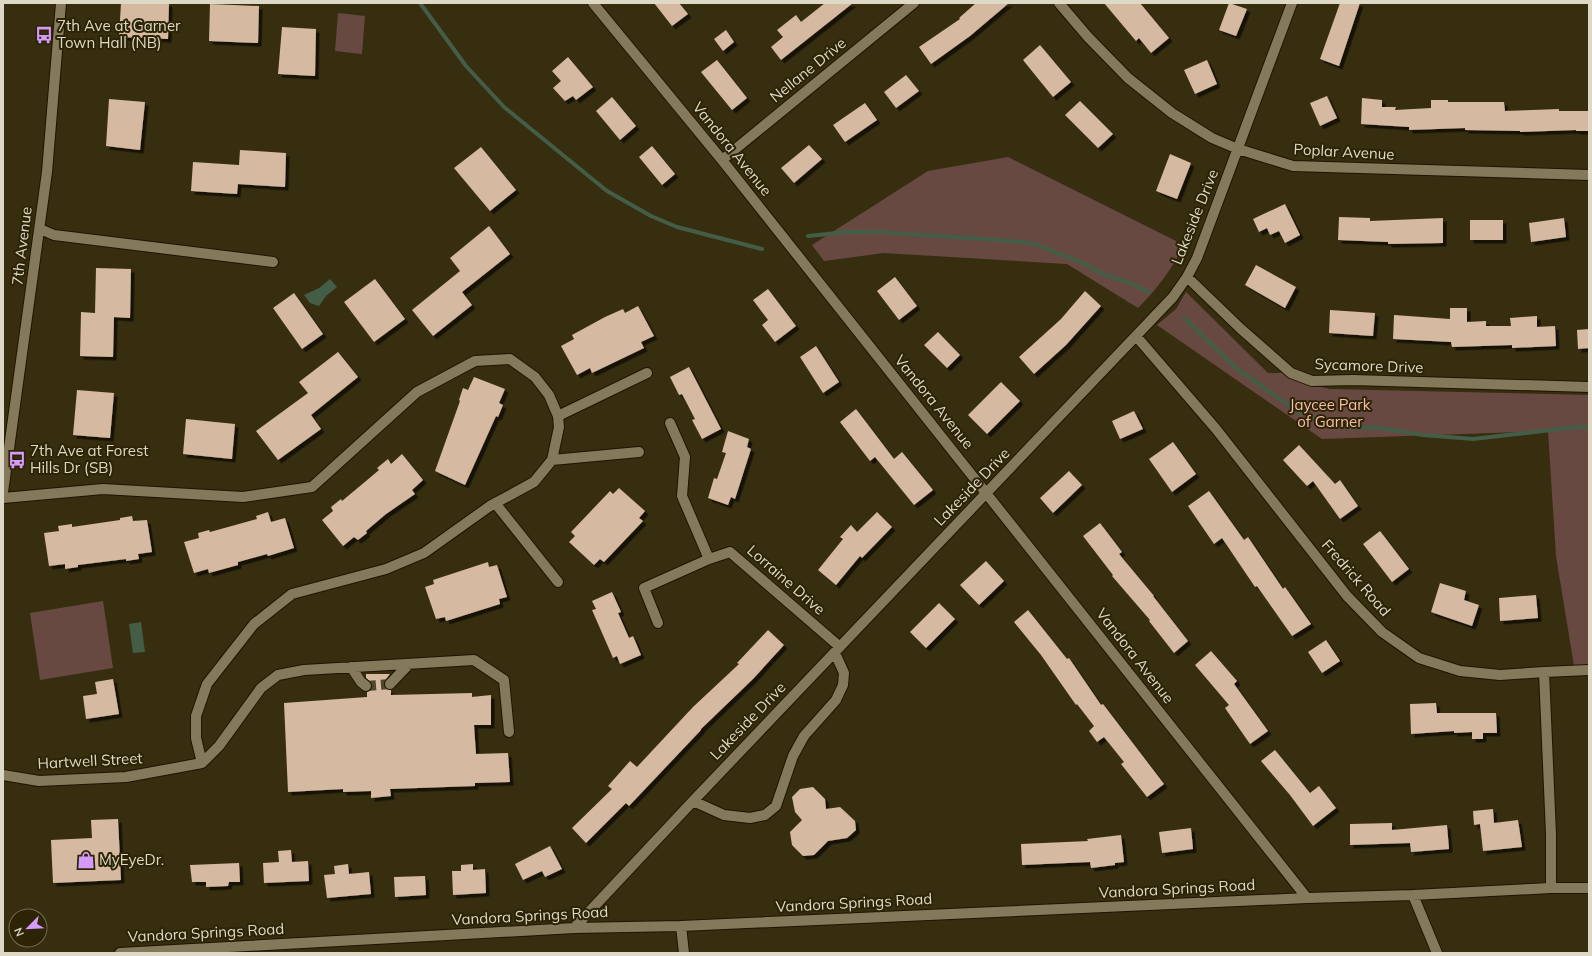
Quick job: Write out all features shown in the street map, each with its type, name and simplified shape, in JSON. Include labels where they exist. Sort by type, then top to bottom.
[{"type":"street","name":"7th Avenue","points":[[3,492],[40,228],[61,3]]},
{"type":"street","name":"Vandora Avenue","points":[[593,3],[722,160],[1307,898]]},
{"type":"street","name":"Nellane Drive","points":[[722,160],[914,3]]},
{"type":"street","name":"Poplar Avenue","points":[[1059,3],[1088,37],[1135,83],[1172,113],[1212,138],[1238,149],[1293,166],[1589,175]]},
{"type":"street","name":"Lakeside Drive","points":[[574,928],[693,801],[1174,297],[1187,277],[1210,225],[1292,3]]},
{"type":"street","points":[[40,228],[54,235],[273,262]]},
{"type":"street","name":"Sycamore Drive","points":[[1187,277],[1241,329],[1291,373],[1312,381],[1352,380],[1589,387]]},
{"type":"street","name":"Fredrick Road","points":[[1136,336],[1216,429],[1347,596],[1382,632],[1419,658],[1460,671],[1500,675],[1589,670]]},
{"type":"street","points":[[3,498],[103,489],[243,497],[312,487],[417,392],[475,361],[510,358],[535,377],[549,395],[558,416],[559,427],[552,460],[534,482],[495,503],[424,553],[386,569],[292,594],[254,624],[207,684],[196,716],[196,738],[202,763]]},
{"type":"street","points":[[558,416],[647,373]]},
{"type":"street","points":[[658,623],[644,588],[709,559],[682,496],[685,457],[670,423]]},
{"type":"street","points":[[552,460],[639,452]]},
{"type":"street","points":[[495,503],[558,582]]},
{"type":"street","name":"Lorraine Drive","points":[[709,559],[730,552],[837,650]]},
{"type":"street","points":[[693,801],[724,815],[750,818],[765,816],[776,806],[793,756],[800,743],[804,736],[836,700],[843,685],[844,672],[837,650]]},
{"type":"street","points":[[202,763],[219,746],[261,688],[278,675],[304,670],[474,660],[504,680],[509,732]]},
{"type":"street","points":[[390,684],[409,664]]},
{"type":"street","points":[[351,667],[361,682],[366,686]]},
{"type":"street","points":[[1544,672],[1551,834],[1551,888]]},
{"type":"street","name":"Hartwell Street","points":[[3,775],[39,780],[126,777],[202,763]]},
{"type":"street","name":"Vandora Springs Road","points":[[120,953],[574,928],[680,926],[1307,898],[1413,895],[1551,888],[1589,888]]},
{"type":"street","points":[[1413,895],[1437,953]]},
{"type":"street","points":[[680,926],[684,953]]},
{"type":"green space","points":[[338,13],[365,16],[362,54],[335,51]]},
{"type":"green space","points":[[1008,157],[1184,245],[1164,278],[1152,294],[1138,308],[1067,264],[884,253],[824,261],[812,245],[928,171]]},
{"type":"green space","name":"Jaycee Park of Garner","points":[[1186,292],[1268,373],[1286,373],[1307,384],[1330,389],[1589,395],[1589,665],[1574,666],[1556,556],[1548,431],[1322,439],[1157,325],[1176,309]]},
{"type":"green space","points":[[103,601],[113,668],[40,680],[30,613]]},
{"type":"shaded area","points":[[330,279],[337,287],[326,296],[319,306],[310,303],[304,295],[319,288]]},
{"type":"shaded area","points":[[141,622],[145,652],[133,653],[129,624]]},
{"type":"building","points":[[121,3],[169,3],[168,39],[119,37]]},
{"type":"building","points":[[654,3],[679,3],[688,14],[672,26]]},
{"type":"building","points":[[825,3],[853,3],[781,60],[771,47],[783,37],[777,30],[796,15],[801,22]]},
{"type":"building","points":[[976,3],[1009,3],[970,36],[931,64],[919,47],[960,19],[959,18]]},
{"type":"building","points":[[1104,3],[1140,3],[1169,38],[1151,53],[1139,38],[1136,41]]},
{"type":"building","points":[[1229,3],[1247,9],[1236,36],[1219,30]]},
{"type":"building","points":[[1340,3],[1360,3],[1339,66],[1320,59]]},
{"type":"building","points":[[210,4],[259,6],[258,43],[209,41]]},
{"type":"building","points":[[282,27],[316,29],[315,76],[278,74]]},
{"type":"building","points":[[726,30],[734,42],[723,51],[714,39]]},
{"type":"building","points":[[1040,45],[1071,82],[1053,97],[1023,60]]},
{"type":"building","points":[[568,57],[593,87],[576,100],[573,96],[565,101],[553,88],[561,81],[552,71]]},
{"type":"building","points":[[717,60],[747,98],[732,110],[701,72]]},
{"type":"building","points":[[1207,60],[1217,84],[1195,94],[1184,70]]},
{"type":"building","points":[[906,75],[919,91],[896,108],[884,92]]},
{"type":"building","points":[[1327,96],[1337,118],[1320,126],[1310,103]]},
{"type":"building","points":[[612,97],[636,126],[620,140],[596,111]]},
{"type":"building","points":[[1362,98],[1382,100],[1382,107],[1396,107],[1395,110],[1431,108],[1431,100],[1448,100],[1448,102],[1504,102],[1505,111],[1559,109],[1559,111],[1589,111],[1589,131],[1520,132],[1465,130],[1465,128],[1409,130],[1409,127],[1361,124]]},
{"type":"building","points":[[109,99],[145,102],[140,150],[106,146]]},
{"type":"building","points":[[1080,101],[1113,134],[1098,148],[1065,115]]},
{"type":"building","points":[[865,103],[877,120],[845,142],[833,125]]},
{"type":"building","points":[[809,145],[822,159],[794,183],[781,168]]},
{"type":"building","points":[[652,146],[675,174],[662,185],[639,157]]},
{"type":"building","points":[[481,147],[516,190],[490,211],[454,168]]},
{"type":"building","points":[[240,150],[286,153],[285,187],[238,184],[237,194],[191,191],[193,162],[239,165]]},
{"type":"building","points":[[1170,154],[1191,163],[1177,199],[1156,191]]},
{"type":"building","points":[[1285,204],[1300,235],[1285,243],[1279,231],[1270,235],[1267,228],[1259,232],[1253,219]]},
{"type":"building","points":[[1339,217],[1370,218],[1370,221],[1443,218],[1443,243],[1388,244],[1388,242],[1338,240]]},
{"type":"building","points":[[1564,218],[1566,237],[1531,242],[1529,223]]},
{"type":"building","points":[[1470,220],[1503,220],[1503,240],[1470,240]]},
{"type":"building","points":[[489,226],[510,254],[462,292],[472,305],[433,336],[412,310],[460,271],[450,258]]},
{"type":"building","points":[[1256,265],[1296,287],[1285,308],[1245,285]]},
{"type":"building","points":[[96,268],[131,269],[130,318],[114,317],[113,357],[80,356],[81,312],[95,313]]},
{"type":"building","points":[[895,277],[917,306],[899,320],[877,291]]},
{"type":"building","points":[[375,279],[405,319],[374,342],[344,302]]},
{"type":"building","points":[[768,289],[796,326],[775,342],[762,325],[768,320],[753,300]]},
{"type":"building","points":[[1085,291],[1101,306],[1066,345],[1034,374],[1019,357],[1061,319]]},
{"type":"building","points":[[294,293],[323,334],[302,349],[273,308]]},
{"type":"building","points":[[638,306],[654,336],[641,342],[644,348],[592,373],[590,368],[577,375],[561,346],[574,339],[572,335],[605,317],[623,309],[625,313]]},
{"type":"building","points":[[1450,308],[1467,308],[1467,322],[1486,321],[1486,326],[1511,326],[1510,318],[1537,316],[1537,327],[1555,326],[1556,346],[1512,348],[1512,345],[1452,347],[1451,342],[1393,339],[1394,315],[1450,319]]},
{"type":"building","points":[[1330,310],[1375,313],[1373,336],[1329,333]]},
{"type":"building","points":[[1589,329],[1589,348],[1578,349],[1577,330]]},
{"type":"building","points":[[938,332],[960,355],[947,368],[924,345]]},
{"type":"building","points":[[816,346],[839,382],[823,393],[800,357]]},
{"type":"building","points":[[338,352],[358,377],[311,415],[321,429],[278,460],[256,431],[308,393],[299,382]]},
{"type":"building","points":[[689,367],[721,429],[702,439],[692,420],[695,419],[682,394],[679,395],[670,377]]},
{"type":"building","points":[[474,377],[505,389],[499,403],[503,405],[498,417],[496,416],[465,485],[435,471],[460,401],[463,388],[468,390]]},
{"type":"building","points":[[1001,382],[1020,401],[987,434],[968,415]]},
{"type":"building","points":[[77,390],[114,393],[110,438],[73,435]]},
{"type":"building","points":[[856,409],[894,459],[902,452],[933,490],[914,505],[875,457],[870,461],[840,422]]},
{"type":"building","points":[[1134,411],[1143,429],[1120,439],[1112,421]]},
{"type":"building","points":[[186,419],[235,424],[232,459],[183,454]]},
{"type":"building","points":[[728,431],[749,439],[747,447],[751,449],[735,499],[731,497],[728,505],[708,498],[714,478],[717,479],[726,453],[722,452]]},
{"type":"building","points":[[1173,442],[1196,474],[1172,492],[1149,459]]},
{"type":"building","points":[[1299,445],[1335,484],[1340,480],[1358,506],[1340,519],[1313,481],[1307,486],[1283,460]]},
{"type":"building","points":[[402,454],[423,480],[412,490],[415,494],[386,514],[358,540],[354,537],[343,546],[322,520],[333,511],[331,507],[341,499],[342,501],[379,470],[377,468],[388,459],[391,464]]},
{"type":"building","points":[[1069,471],[1082,485],[1053,513],[1040,498]]},
{"type":"building","points":[[619,488],[645,511],[639,518],[643,521],[604,562],[600,559],[594,565],[569,542],[575,536],[571,532],[610,491],[613,494]]},
{"type":"building","points":[[1209,491],[1244,540],[1248,537],[1283,589],[1285,587],[1311,624],[1292,636],[1257,586],[1255,587],[1222,538],[1214,544],[1188,506]]},
{"type":"building","points":[[268,512],[271,522],[285,518],[294,548],[268,556],[267,554],[238,562],[238,565],[209,573],[208,569],[194,573],[184,542],[199,538],[198,533],[209,530],[210,532],[257,519],[256,516]]},
{"type":"building","points":[[877,512],[892,527],[862,558],[860,556],[836,585],[818,570],[843,539],[840,537],[851,525],[857,532]]},
{"type":"building","points":[[132,516],[133,521],[147,520],[152,552],[138,554],[139,559],[126,561],[126,559],[78,565],[78,567],[65,569],[65,564],[49,566],[44,533],[59,531],[58,526],[72,524],[72,527],[120,520],[120,518]]},
{"type":"building","points":[[1100,523],[1122,552],[1119,554],[1154,596],[1188,641],[1174,653],[1149,621],[1150,620],[1112,576],[1113,575],[1083,536]]},
{"type":"building","points":[[1380,531],[1409,569],[1392,582],[1363,544]]},
{"type":"building","points":[[986,561],[1004,581],[979,605],[960,585]]},
{"type":"building","points":[[488,562],[489,567],[497,565],[507,597],[499,599],[500,604],[446,621],[445,617],[436,619],[425,587],[434,584],[433,580]]},
{"type":"building","points":[[1440,583],[1466,591],[1464,600],[1479,605],[1472,626],[1431,612]]},
{"type":"building","points":[[612,592],[621,612],[618,613],[629,638],[633,636],[641,655],[620,664],[617,656],[613,658],[592,610],[596,609],[592,601]]},
{"type":"building","points":[[1536,595],[1538,618],[1500,621],[1499,598]]},
{"type":"building","points":[[939,603],[955,619],[926,648],[910,632]]},
{"type":"building","points":[[1028,610],[1067,659],[1069,658],[1101,705],[1103,704],[1164,784],[1147,797],[1121,764],[1124,762],[1104,737],[1097,742],[1089,731],[1094,726],[1077,704],[1076,705],[1041,655],[1014,622]]},
{"type":"building","points":[[768,630],[784,645],[753,679],[701,729],[629,806],[626,803],[586,843],[572,828],[612,789],[608,786],[630,761],[637,767],[693,707],[739,664],[737,663]]},
{"type":"building","points":[[1326,640],[1340,661],[1322,673],[1308,652]]},
{"type":"building","points":[[1211,651],[1237,681],[1234,684],[1268,731],[1250,744],[1225,708],[1229,705],[1195,665]]},
{"type":"building","points":[[366,674],[390,674],[384,682],[384,685],[386,689],[391,690],[391,695],[472,693],[472,697],[491,695],[491,725],[474,725],[476,754],[508,753],[510,782],[475,783],[475,786],[390,789],[391,796],[371,798],[371,791],[343,792],[343,789],[288,792],[284,703],[367,697],[367,692],[371,690],[372,683],[366,678]]},
{"type":"building","points":[[113,679],[119,714],[86,719],[83,696],[97,694],[95,682]]},
{"type":"building","points":[[1436,703],[1437,713],[1496,713],[1497,733],[1483,733],[1483,739],[1472,739],[1472,732],[1454,733],[1454,731],[1411,734],[1410,704]]},
{"type":"building","points":[[1275,750],[1310,793],[1319,786],[1336,808],[1313,826],[1290,795],[1261,761]]},
{"type":"building","points":[[813,787],[825,799],[826,809],[840,807],[855,821],[856,830],[847,838],[828,841],[814,855],[803,856],[792,845],[790,832],[802,820],[795,812],[792,797],[800,789]]},
{"type":"building","points":[[1493,809],[1494,823],[1518,820],[1522,847],[1483,851],[1480,824],[1474,825],[1473,811]]},
{"type":"building","name":"MyEyeDr.","points":[[118,819],[121,880],[53,883],[51,840],[92,838],[91,820]]},
{"type":"building","points":[[1392,823],[1392,830],[1447,825],[1449,849],[1411,852],[1410,843],[1350,845],[1350,824]]},
{"type":"building","points":[[1191,828],[1193,849],[1162,853],[1159,832]]},
{"type":"building","points":[[1121,835],[1124,862],[1115,863],[1115,865],[1091,868],[1090,862],[1022,865],[1021,844],[1088,841],[1087,839]]},
{"type":"building","points":[[550,846],[562,869],[545,877],[542,871],[523,880],[515,864]]},
{"type":"building","points":[[291,850],[292,862],[308,861],[309,881],[264,883],[263,863],[279,862],[278,851]]},
{"type":"building","points":[[239,863],[240,882],[229,882],[228,886],[206,887],[206,882],[192,882],[190,865]]},
{"type":"building","points":[[348,864],[349,874],[369,872],[371,894],[327,898],[324,875],[335,874],[334,866]]},
{"type":"building","points":[[473,864],[473,870],[485,869],[486,893],[453,895],[452,871],[461,871],[461,865]]},
{"type":"building","points":[[425,876],[426,895],[395,897],[394,877]]},
{"type":"waterway","points":[[420,3],[466,66],[504,107],[607,191],[651,216],[677,227],[762,249]]},
{"type":"waterway","points":[[808,236],[847,232],[878,232],[1012,241],[1035,244],[1085,264],[1105,275],[1130,283],[1149,292]]},
{"type":"waterway","points":[[1184,318],[1237,369],[1297,411],[1341,427],[1380,428],[1423,435],[1473,439],[1577,427],[1589,427]]},
{"type":"tunnel","points":[[366,686],[390,684]]},
{"type":"place","name":"7th Ave at Garner Town Hall (NB)","points":[[44,35]]},
{"type":"place","name":"7th Ave at Forest Hills Dr (SB)","points":[[17,460]]},
{"type":"place","name":"MyEyeDr.","points":[[86,860]]}]
